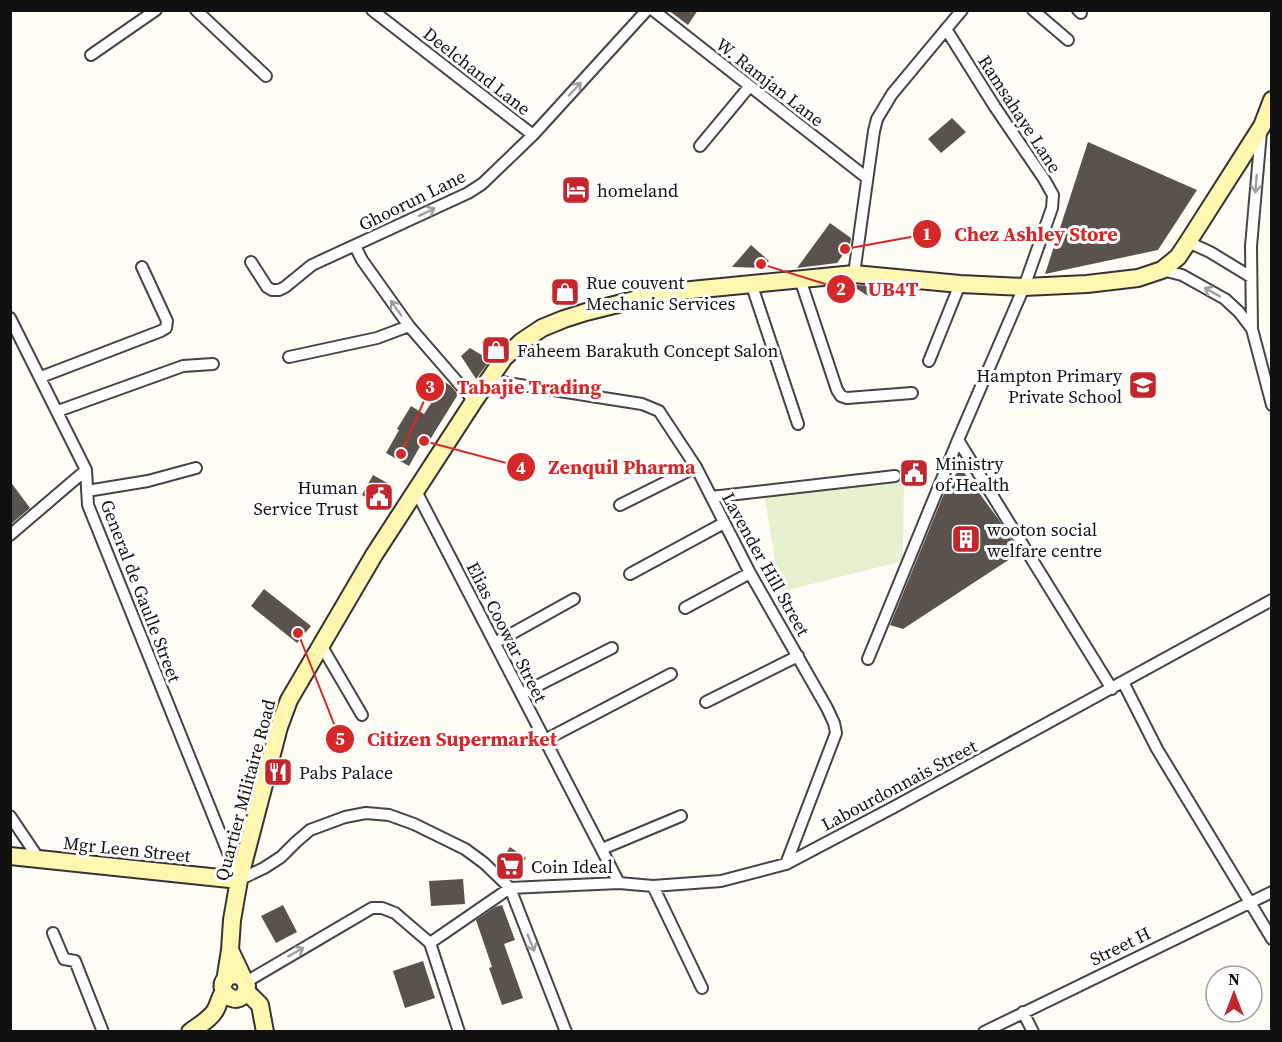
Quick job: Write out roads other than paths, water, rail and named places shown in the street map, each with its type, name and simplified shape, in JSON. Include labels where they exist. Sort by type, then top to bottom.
[{"type":"main road","name":"Quartier Militaire Road","points":[[224,986],[239,880],[279,727],[289,700],[374,555],[474,401],[504,358],[521,342],[542,328],[564,319],[646,297],[681,291],[854,274],[960,284],[1024,287],[1087,284],[1138,278],[1162,270],[1178,257],[1262,126],[1272,100]]},
{"type":"main road","name":"Mgr Leen Street","points":[[10,856],[239,880]]},
{"type":"main road","name":"Quartier Militaire Road","points":[[230,950],[245,983],[260,1005],[265,1032]]},
{"type":"main road","points":[[224,986],[227,996],[238,999],[243,996],[245,983]]},
{"type":"main road","points":[[190,1032],[206,1021],[215,1010],[224,986]]},
{"type":"street","points":[[91,55],[156,10]]},
{"type":"street","points":[[196,10],[266,76]]},
{"type":"street","name":"Deelchand Lane","points":[[372,10],[533,135]]},
{"type":"street","name":"Ghoorun Lane","points":[[250,262],[267,287],[279,290],[312,265],[468,193],[482,184],[533,135],[647,10]]},
{"type":"street","name":"W. Ramjan Lane","points":[[653,10],[867,178]]},
{"type":"street","points":[[854,274],[877,118],[892,94],[962,10]]},
{"type":"street","points":[[1033,10],[1068,40]]},
{"type":"street","name":"Ramsahaye Lane","points":[[946,29],[1053,195],[1052,208],[1024,287]]},
{"type":"street","points":[[700,146],[749,87]]},
{"type":"street","points":[[1262,126],[1251,246],[1252,329],[1272,405]]},
{"type":"street","points":[[1188,242],[1210,252],[1251,277]]},
{"type":"street","points":[[355,246],[362,260],[409,326],[474,401]]},
{"type":"street","points":[[41,377],[161,332],[166,327],[166,321],[142,267]]},
{"type":"street","points":[[1162,270],[1182,275],[1225,299],[1252,329]]},
{"type":"street","points":[[800,279],[841,396],[848,398],[912,393]]},
{"type":"street","points":[[750,284],[798,424]]},
{"type":"street","points":[[929,361],[960,284]]},
{"type":"street","points":[[868,659],[1024,287]]},
{"type":"street","name":"General de Gaulle Street","points":[[10,318],[86,470],[88,505],[239,880]]},
{"type":"street","points":[[289,357],[377,338],[409,326]]},
{"type":"street","points":[[58,411],[183,366],[213,364]]},
{"type":"street","name":"Lavender Hill Street","points":[[489,380],[642,404],[659,411],[696,467],[750,573],[834,723],[836,733],[786,864]]},
{"type":"street","points":[[958,440],[1112,689]]},
{"type":"street","points":[[620,506],[696,467]]},
{"type":"street","points":[[87,491],[148,481],[196,468]]},
{"type":"street","points":[[10,535],[86,470]]},
{"type":"street","points":[[711,497],[895,476]]},
{"type":"street","name":"Elias Coowar Street","points":[[416,491],[620,883]]},
{"type":"street","points":[[630,574],[724,524]]},
{"type":"street","points":[[685,608],[750,573]]},
{"type":"street","points":[[495,643],[574,599]]},
{"type":"street","name":"Labourdonnais Street","points":[[510,888],[620,883],[653,886],[721,881],[786,864],[1112,689],[1272,600]]},
{"type":"street","points":[[321,645],[362,715]]},
{"type":"street","points":[[521,694],[612,648]]},
{"type":"street","points":[[706,702],[798,656]]},
{"type":"street","points":[[545,740],[671,674]]},
{"type":"street","points":[[1123,682],[1157,749],[1272,939]]},
{"type":"street","points":[[239,880],[281,857],[310,830],[345,817],[366,813],[389,815],[422,827],[465,849],[484,863],[510,888],[566,1032]]},
{"type":"street","points":[[10,816],[39,859]]},
{"type":"street","points":[[602,849],[681,816]]},
{"type":"street","points":[[653,886],[702,988]]},
{"type":"street","points":[[430,943],[510,888]]},
{"type":"street","name":"Street H","points":[[984,1032],[1272,892]]},
{"type":"street","points":[[245,983],[372,908],[382,908],[395,913],[430,943],[459,1032]]},
{"type":"street","points":[[53,933],[64,959],[75,961],[103,1032]]},
{"type":"street","points":[[1023,1012],[1033,1032]]},
{"type":"place","name":"homeland","points":[[576,190]]},
{"type":"place","name":"Chez Ashley Store","points":[[845,249]]},
{"type":"place","name":"UB4T","points":[[761,264]]},
{"type":"place","name":"Rue couvent Mechanic Services","points":[[565,292]]},
{"type":"place","name":"Faheem Barakuth Concept Salon","points":[[496,350]]},
{"type":"place","name":"Hampton Primary Private School","points":[[1143,385]]},
{"type":"place","name":"Zenquil Pharma","points":[[424,441]]},
{"type":"place","name":"Tabajie Trading","points":[[401,454]]},
{"type":"place","name":"Ministry of Health","points":[[914,473]]},
{"type":"place","name":"Human Service Trust","points":[[379,497]]},
{"type":"place","name":"wooton social welfare centre","points":[[966,539]]},
{"type":"place","name":"Citizen Supermarket","points":[[298,633]]},
{"type":"place","name":"Pabs Palace","points":[[278,772]]},
{"type":"place","name":"Coin Ideal","points":[[510,866]]}]
